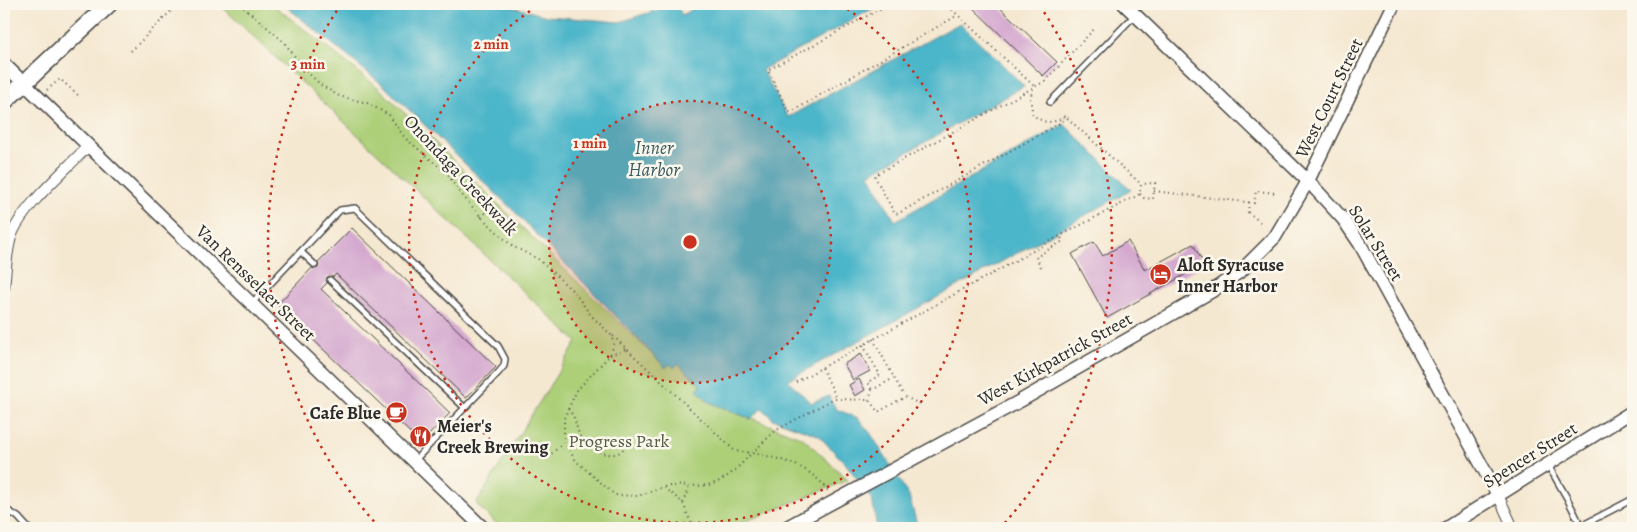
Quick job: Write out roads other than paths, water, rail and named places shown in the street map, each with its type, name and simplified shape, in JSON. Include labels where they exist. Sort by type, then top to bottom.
[{"type":"main road","points":[[4,102],[109,4]]},
{"type":"street","name":"Solar Street","points":[[1124,4],[1308,181],[1343,219],[1360,244],[1498,495],[1513,528]]},
{"type":"street","name":"West Court Street","points":[[1308,181],[1394,4]]},
{"type":"street","name":"Van Rensselaer Street","points":[[4,64],[483,528]]},
{"type":"street","points":[[4,288],[4,275],[10,244],[18,223],[27,210],[88,146]]},
{"type":"street","name":"West Kirkpatrick Street","points":[[785,528],[857,491],[900,465],[1020,401],[1212,291],[1242,270],[1275,236],[1308,181]]},
{"type":"street","name":"Spencer Street","points":[[1446,528],[1633,411]]},
{"type":"lane","points":[[1050,102],[1135,14]]},
{"type":"lane","points":[[252,304],[340,210],[354,208],[361,214],[503,352],[504,366],[414,461]]},
{"type":"lane","points":[[301,252],[315,266]]},
{"type":"lane","points":[[330,280],[465,408]]},
{"type":"lane","points":[[1547,464],[1581,527],[1633,499]]},
{"type":"lane","points":[[4,508],[18,517],[28,528]]},
{"type":"water","name":"Inner Harbor","points":[[283,4],[502,4],[547,16],[620,22],[676,4],[682,15],[702,4],[881,4],[762,70],[788,117],[960,23],[1024,86],[869,174],[895,221],[1064,124],[1131,190],[788,380],[811,403],[829,396],[836,409],[858,418],[871,434],[909,496],[918,528],[877,528],[872,499],[846,464],[818,435],[773,419],[762,408],[751,419],[709,402],[697,390],[701,385],[678,364],[674,368],[670,364],[666,368],[511,208],[383,85]]},
{"type":"place","name":"Aloft Syracuse Inner Harbor","points":[[1161,275]]},
{"type":"place","name":"Cafe Blue","points":[[397,413]]},
{"type":"place","name":"Meier's Creek Brewing","points":[[421,436]]},
{"type":"park label","name":"Progress Park","points":[[619,441]]}]
